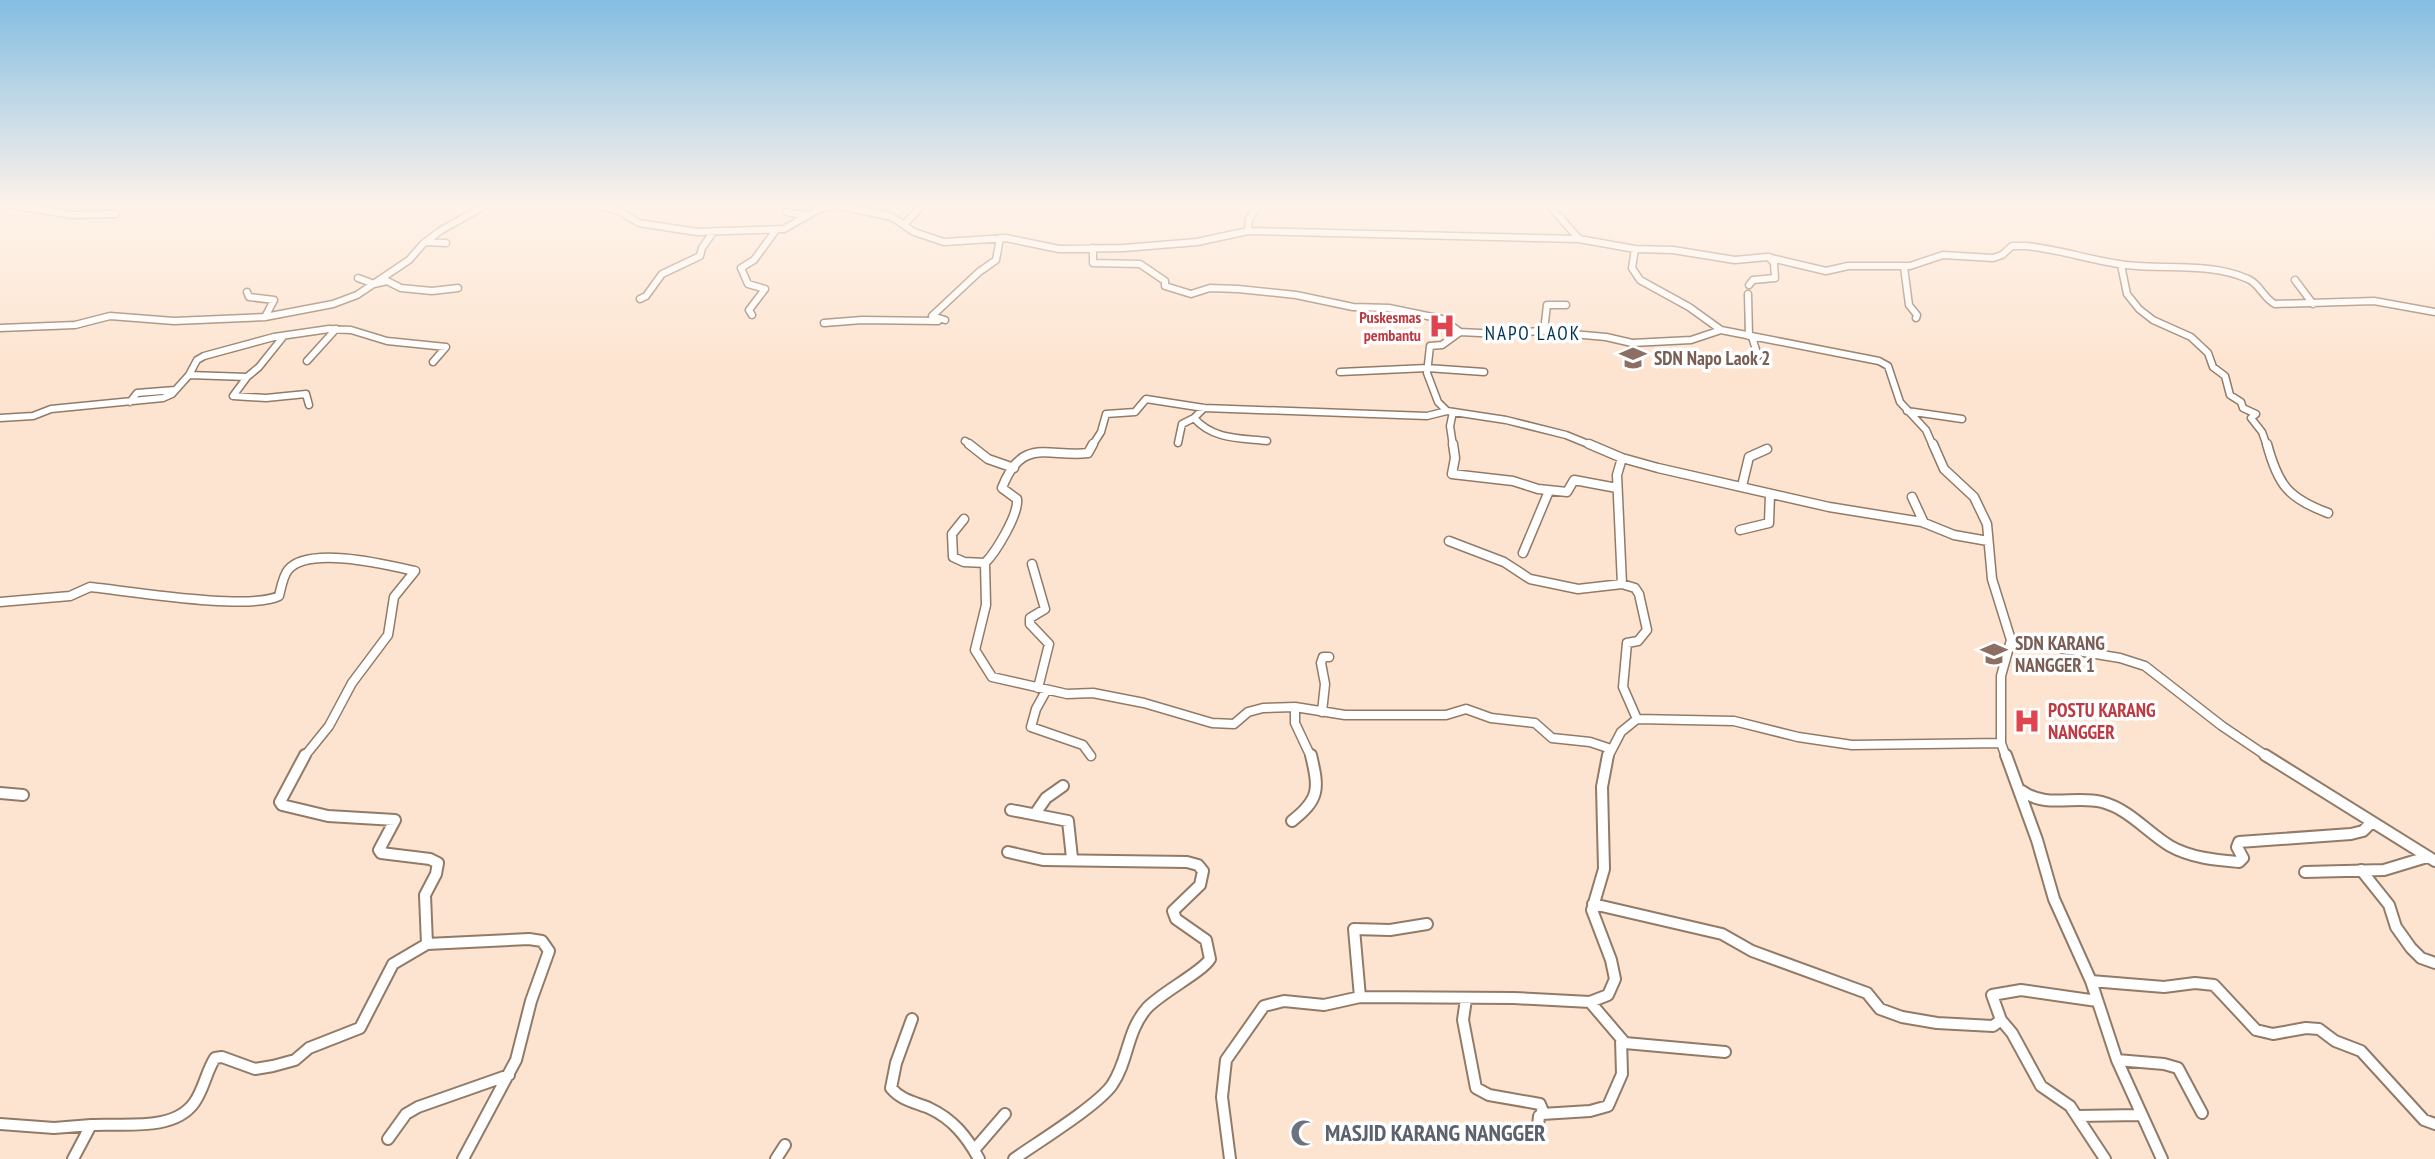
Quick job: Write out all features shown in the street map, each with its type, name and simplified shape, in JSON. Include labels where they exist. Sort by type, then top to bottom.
[{"type":"street","points":[[0,328],[75,324],[110,316],[174,321],[265,317],[333,304],[357,295],[410,259]]},
{"type":"street","points":[[640,299],[648,294],[649,286],[664,272],[693,259]]},
{"type":"street","points":[[752,315],[749,310],[765,289],[748,284],[741,269],[755,259]]},
{"type":"street","points":[[824,323],[862,320],[917,322],[943,319],[932,315],[978,272],[996,259]]},
{"type":"street","points":[[1092,259],[1092,262],[1140,264],[1165,281],[1165,286],[1190,294],[1211,288],[1237,289],[1296,295],[1353,307],[1389,307],[1442,319],[1460,332]]},
{"type":"street","points":[[1633,259],[1632,268],[1640,280],[1689,307],[1721,330],[1884,363],[1892,372],[1898,398],[1926,430],[1945,471],[1975,497],[1987,524],[1992,579],[2011,640],[2001,676],[2001,743],[2019,788],[2054,899],[2091,981],[2117,1060],[2162,1159]]},
{"type":"street","points":[[1749,285],[1753,280],[1775,278],[1774,263],[1771,259]]},
{"type":"street","points":[[1780,259],[1819,270],[1848,266],[1904,267],[1925,259]]},
{"type":"street","points":[[2092,259],[2121,265],[2193,269],[2244,278],[2252,281],[2270,302],[2313,304],[2378,301],[2435,312]]},
{"type":"street","points":[[1782,272],[1785,260]]},
{"type":"street","points":[[2121,265],[2130,298],[2153,320],[2195,340],[2208,354],[2211,366],[2225,376],[2230,395],[2240,401],[2242,408],[2256,415],[2251,418],[2261,427],[2281,485],[2306,504],[2328,513]]},
{"type":"street","points":[[1904,267],[1909,305],[1917,315],[1916,318]]},
{"type":"street","points":[[358,278],[374,284],[387,281],[401,288],[432,291],[458,288]]},
{"type":"street","points":[[2295,280],[2313,304]]},
{"type":"street","points":[[247,292],[249,297],[274,300],[265,317]]},
{"type":"street","points":[[1748,294],[1751,336],[1758,356]]},
{"type":"street","points":[[1544,331],[1547,305],[1566,305]]},
{"type":"street","points":[[307,361],[336,329]]},
{"type":"street","points":[[0,418],[33,415],[51,409],[167,397],[189,374],[197,360],[204,356],[283,337],[336,329],[357,331],[386,341],[424,342],[446,347],[433,362]]},
{"type":"street","points":[[1450,411],[1438,401],[1427,368],[1430,346],[1442,345],[1460,332],[1544,331],[1606,337],[1632,343],[1691,340],[1721,330]]},
{"type":"street","points":[[283,337],[233,396],[266,398],[306,394],[309,405]]},
{"type":"street","points":[[1340,372],[1427,368],[1484,372]]},
{"type":"street","points":[[189,374],[247,377]]},
{"type":"street","points":[[1608,748],[1590,742],[1552,738],[1535,723],[1491,718],[1471,710],[1446,715],[1345,715],[1295,707],[1254,709],[1237,723],[1212,723],[1144,703],[1093,693],[1042,689],[992,677],[982,665],[975,642],[984,621],[985,563],[996,552],[996,543],[1018,512],[1017,499],[1002,488],[1014,468],[1028,454],[1044,449],[1088,453],[1101,432],[1106,414],[1135,412],[1146,399],[1204,408],[1427,416],[1450,411],[1566,435],[1622,458],[1770,494],[1924,523],[1954,535],[1988,541]]},
{"type":"street","points":[[1178,443],[1182,424],[1194,418],[1204,408]]},
{"type":"street","points":[[1450,411],[1455,458],[1452,474],[1513,481],[1549,491],[1567,492],[1574,480],[1617,488]]},
{"type":"street","points":[[1907,411],[1962,419]]},
{"type":"street","points":[[1194,418],[1203,428],[1214,434],[1267,441]]},
{"type":"street","points":[[965,441],[988,459],[1014,468]]},
{"type":"street","points":[[1742,486],[1749,457],[1768,449]]},
{"type":"street","points":[[1622,458],[1618,466],[1617,488],[1622,584]]},
{"type":"street","points":[[1523,553],[1530,530],[1549,491]]},
{"type":"street","points":[[1740,530],[1769,523],[1770,494]]},
{"type":"street","points":[[1912,497],[1924,523]]},
{"type":"street","points":[[964,519],[951,534],[953,557],[964,562],[985,563]]},
{"type":"street","points":[[1449,541],[1500,559],[1530,579],[1587,589],[1622,584],[1638,591],[1647,628],[1638,641],[1627,643],[1623,677],[1624,692],[1637,719]]},
{"type":"street","points":[[0,602],[70,596],[94,587],[226,601],[267,602],[279,596],[286,571],[299,562],[354,557],[415,571],[394,597],[388,635],[352,683],[334,719],[311,746],[287,785],[280,802],[307,813],[395,820],[379,850],[381,853],[430,859],[438,863],[436,874],[425,895],[427,944]]},
{"type":"street","points":[[1032,564],[1045,609],[1030,618],[1030,624],[1049,644],[1042,689],[1031,727],[1083,745],[1091,756]]},
{"type":"street","points":[[2011,640],[2120,658],[2145,666],[2222,726],[2371,824],[2431,859]]},
{"type":"street","points":[[1322,712],[1325,684],[1321,663],[1323,657],[1329,657]]},
{"type":"street","points":[[1292,821],[1310,807],[1316,794],[1317,781],[1310,751],[1295,723],[1295,707]]},
{"type":"street","points":[[1230,1159],[1222,1107],[1223,1070],[1226,1060],[1264,1006],[1284,1001],[1324,1005],[1360,997],[1514,998],[1590,1002],[1608,995],[1615,979],[1611,960],[1594,919],[1593,904],[1604,874],[1604,788],[1608,748],[1624,728],[1637,719],[1734,721],[1798,737],[1852,745],[2001,743]]},
{"type":"street","points":[[1035,814],[1046,798],[1063,786]]},
{"type":"street","points":[[2019,788],[2028,796],[2039,800],[2089,800],[2109,805],[2125,812],[2178,850],[2198,857],[2239,862],[2243,860],[2237,847],[2239,842],[2351,834],[2364,831],[2371,824]]},
{"type":"street","points":[[0,793],[23,795]]},
{"type":"street","points":[[1011,810],[1070,823],[1072,859]]},
{"type":"street","points":[[1008,852],[1034,859],[1187,862],[1198,865],[1203,871],[1200,885],[1173,911],[1181,924],[1206,940],[1210,959],[1167,988],[1133,1027],[1115,1081],[1104,1094],[1014,1159]]},
{"type":"street","points":[[2305,872],[2406,866],[2431,859]]},
{"type":"street","points":[[2361,870],[2389,905],[2396,927],[2411,948],[2421,958],[2435,963]]},
{"type":"street","points":[[1593,904],[1722,934],[1752,951],[1867,993],[1880,1009],[1902,1017],[1986,1026],[1999,1024],[2001,1020]]},
{"type":"street","points":[[1360,997],[1352,935],[1354,929],[1390,930],[1427,924]]},
{"type":"street","points":[[0,1124],[54,1128],[145,1123],[178,1116],[194,1104],[215,1058],[222,1057],[255,1069],[273,1066],[295,1060],[309,1048],[360,1028],[393,964],[427,944],[529,939],[545,941],[549,951],[509,1075],[463,1159]]},
{"type":"street","points":[[2091,981],[2164,987],[2207,983],[2223,993],[2243,1019],[2256,1030],[2273,1034],[2306,1028],[2319,1029],[2335,1041],[2355,1047],[2367,1055],[2424,1120],[2433,1125]]},
{"type":"street","points":[[2098,1001],[2021,990],[1996,994],[1991,998],[2001,1020],[2012,1030],[2015,1042],[2043,1089],[2061,1097],[2105,1159]]},
{"type":"street","points":[[1466,999],[1463,1020],[1476,1088],[1489,1095],[1540,1104],[1544,1114]]},
{"type":"street","points":[[1590,1002],[1621,1039],[1643,1045],[1725,1052]]},
{"type":"street","points":[[912,1019],[896,1063],[891,1088],[897,1096],[908,1103],[927,1107],[962,1129],[977,1155],[1005,1114]]},
{"type":"street","points":[[1537,1136],[1539,1116],[1590,1111],[1608,1106],[1622,1074],[1621,1039]]},
{"type":"street","points":[[2117,1060],[2179,1068],[2202,1113]]},
{"type":"street","points":[[388,1139],[406,1115],[418,1107],[509,1075]]},
{"type":"street","points":[[2077,1116],[2140,1115]]},
{"type":"street","points":[[73,1159],[91,1125]]},
{"type":"street","points":[[776,1159],[785,1145]]},
{"type":"place","name":"Puskesmas pembantu","points":[[1442,326]]},
{"type":"place","name":"SDN Napo Laok 2","points":[[1633,358]]},
{"type":"place","name":"SDN KARANG NANGGER 1","points":[[1994,654]]},
{"type":"place","name":"POSTU KARANG NANGGER","points":[[2027,721]]},
{"type":"place","name":"MASJID KARANG NANGGER","points":[[1304,1133]]},
{"type":"district","name":"NAPO LAOK","points":[[1533,333]]}]
